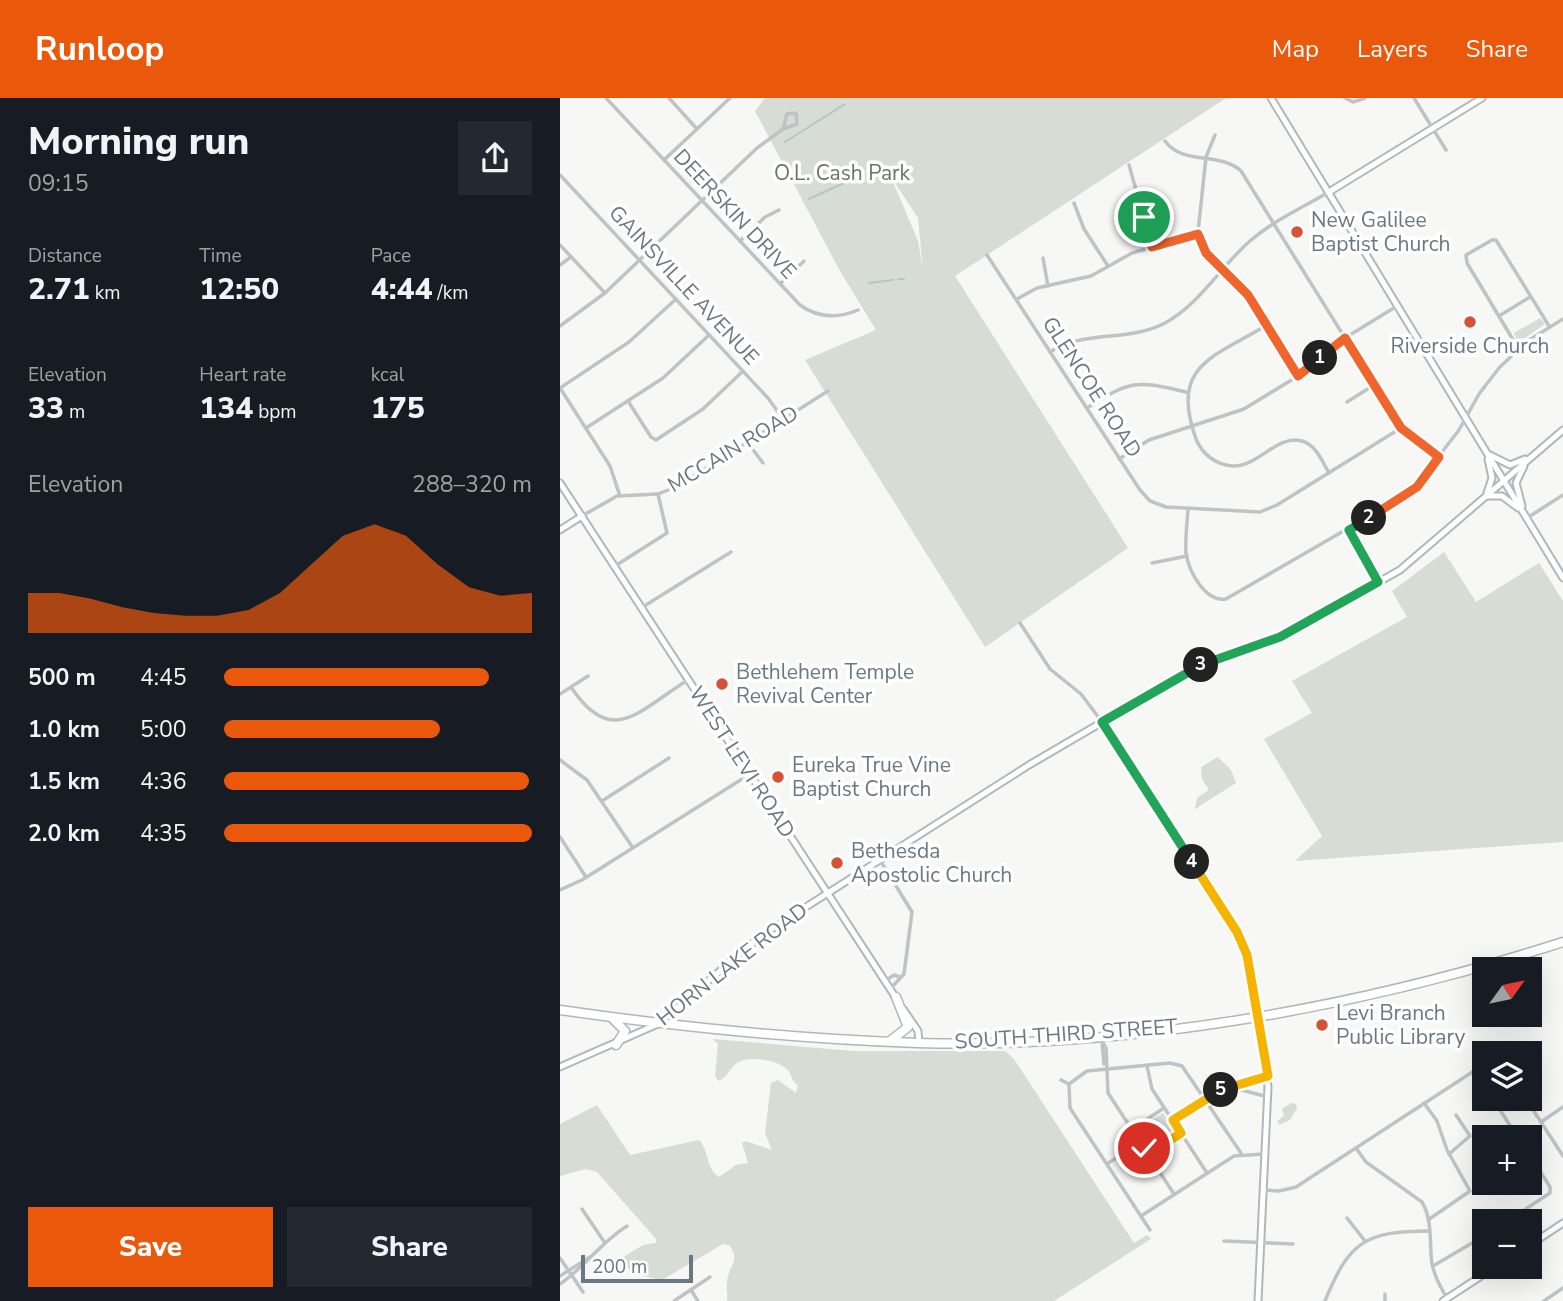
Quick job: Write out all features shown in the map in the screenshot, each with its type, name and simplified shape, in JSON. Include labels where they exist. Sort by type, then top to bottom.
[{"type":"highway","name":"SOUTH THIRD STREET","points":[[560,1010],[658,1024],[919,1043],[1102,1038],[1259,1016],[1392,990],[1563,942]]},
{"type":"highway","points":[[890,1041],[908,1027],[896,997]]},
{"type":"highway","points":[[610,1017],[620,1023],[625,1031],[616,1045]]},
{"type":"main road","points":[[1272,98],[1563,578]]},
{"type":"main road","points":[[1329,192],[1482,98]]},
{"type":"main road","name":"HORN LAKE ROAD","points":[[560,1067],[616,1045],[658,1024],[762,935],[1102,722],[1193,668],[1280,637],[1419,556],[1563,430]]},
{"type":"main road","points":[[1487,453],[1510,466],[1531,457]]},
{"type":"main road","points":[[1487,453],[1492,478],[1486,496],[1502,496],[1525,515]]},
{"type":"main road","points":[[1525,515],[1517,480],[1531,457]]},
{"type":"main road","name":"WEST LEVI ROAD","points":[[560,483],[918,1031],[919,1043]]},
{"type":"main road","name":"MCCAIN ROAD","points":[[560,530],[582,516]]},
{"type":"main road","points":[[1102,722],[1237,932],[1252,972],[1268,1076],[1258,1301]]},
{"type":"main road","points":[[1542,1237],[1563,1223]]},
{"type":"main road","points":[[1446,1300],[1477,1279]]},
{"type":"street","name":"DEERSKIN DRIVE","points":[[606,98],[800,305],[814,314],[837,317],[858,310]]},
{"type":"street","points":[[669,98],[698,129]]},
{"type":"street","points":[[664,160],[730,98]]},
{"type":"street","points":[[1345,98],[1353,102],[1365,98]]},
{"type":"street","points":[[1414,98],[1446,150]]},
{"type":"street","points":[[560,326],[605,293],[767,140],[783,129],[797,124],[799,118],[794,112],[785,117],[783,129]]},
{"type":"street","points":[[1215,135],[1206,158],[1198,234],[1206,253],[1246,292],[1298,376]]},
{"type":"street","points":[[1166,141],[1179,153],[1225,160],[1241,171],[1401,428],[1439,457]]},
{"type":"street","points":[[1129,165],[1152,247]]},
{"type":"street","name":"GAINSVILLE AVENUE","points":[[560,175],[743,371],[783,419]]},
{"type":"street","points":[[1050,352],[1063,345],[1161,325],[1181,312],[1251,240],[1329,192]]},
{"type":"street","points":[[1074,202],[1084,229],[1108,266]]},
{"type":"street","points":[[739,241],[765,217],[779,210]]},
{"type":"street","points":[[1016,299],[1031,290],[1083,279],[1152,247],[1198,234]]},
{"type":"street","points":[[1518,348],[1464,257],[1492,240],[1498,243],[1549,326]]},
{"type":"street","points":[[560,245],[605,293]]},
{"type":"street","name":"GLENCOE ROAD","points":[[987,255],[1119,459],[1150,501],[1166,507],[1188,509],[1262,511],[1401,428]]},
{"type":"street","points":[[560,265],[571,257]]},
{"type":"street","points":[[1043,258],[1048,286]]},
{"type":"street","points":[[780,284],[804,261]]},
{"type":"street","points":[[1499,316],[1531,297]]},
{"type":"street","points":[[620,496],[610,466],[560,388],[626,344],[676,299]]},
{"type":"street","points":[[1119,459],[1149,440],[1238,412],[1298,376],[1345,338],[1398,305]]},
{"type":"street","points":[[1188,509],[1187,556],[1202,586],[1216,599],[1228,597],[1408,495],[1439,457],[1486,383],[1518,348],[1563,319]]},
{"type":"street","points":[[1267,325],[1203,364],[1194,374],[1186,392],[1192,426],[1203,450],[1222,464],[1246,464],[1283,443],[1298,440],[1313,448],[1329,473]]},
{"type":"street","points":[[586,428],[663,378],[709,335]]},
{"type":"street","points":[[628,401],[650,437],[656,440],[704,408],[743,371]]},
{"type":"street","points":[[1087,408],[1117,389],[1132,384],[1186,392]]},
{"type":"street","points":[[1347,402],[1374,385]]},
{"type":"street","name":"MCCAIN ROAD","points":[[582,516],[620,496],[658,494],[683,483],[828,391]]},
{"type":"street","points":[[747,442],[763,463]]},
{"type":"street","points":[[615,566],[667,533],[658,494]]},
{"type":"street","points":[[1525,515],[1563,495]]},
{"type":"street","points":[[1349,530],[1378,582]]},
{"type":"street","points":[[641,608],[731,552]]},
{"type":"street","points":[[1152,563],[1187,556]]},
{"type":"street","points":[[1020,623],[1050,669],[1081,694],[1102,722]]},
{"type":"street","points":[[560,694],[588,676]]},
{"type":"street","points":[[571,687],[592,714],[614,721],[630,716],[688,680]]},
{"type":"street","points":[[601,801],[669,758]]},
{"type":"street","points":[[560,760],[581,773],[633,848]]},
{"type":"street","points":[[560,891],[750,774]]},
{"type":"street","points":[[560,837],[586,877]]},
{"type":"street","points":[[880,859],[912,912],[904,974],[899,983],[890,989]]},
{"type":"street","points":[[885,981],[894,975],[901,976]]},
{"type":"street","points":[[1102,1038],[1106,1048],[1108,1093],[1174,1195]]},
{"type":"street","points":[[1069,1084],[1084,1072],[1105,1067],[1170,1063],[1182,1066],[1241,1153]]},
{"type":"street","points":[[1147,1066],[1152,1087],[1207,1173]]},
{"type":"street","points":[[1263,1190],[1276,1191],[1296,1187],[1472,1072]]},
{"type":"street","points":[[1173,1120],[1220,1090],[1268,1076]]},
{"type":"street","points":[[1061,1080],[1069,1084]]},
{"type":"street","points":[[1246,1083],[1248,1092]]},
{"type":"street","points":[[1069,1084],[1070,1108],[1150,1230]]},
{"type":"street","points":[[1234,1088],[1268,1097]]},
{"type":"street","points":[[1424,1103],[1437,1121],[1449,1154],[1470,1191],[1428,1220]]},
{"type":"street","points":[[1541,1122],[1563,1107]]},
{"type":"street","points":[[1132,1129],[1164,1108]]},
{"type":"street","points":[[1534,1111],[1563,1156]]},
{"type":"street","points":[[1449,1154],[1470,1136],[1456,1115]]},
{"type":"street","points":[[1149,1155],[1181,1133]]},
{"type":"street","points":[[1107,1164],[1140,1142]]},
{"type":"street","points":[[1356,1148],[1366,1162],[1422,1202],[1428,1220],[1433,1266],[1446,1300]]},
{"type":"street","points":[[1141,1216],[1241,1153],[1266,1154]]},
{"type":"street","points":[[1526,1209],[1550,1193],[1550,1187],[1542,1174]]},
{"type":"street","points":[[582,1209],[605,1243]]},
{"type":"street","points":[[1347,1217],[1365,1241]]},
{"type":"street","points":[[560,1284],[627,1226]]},
{"type":"street","points":[[1325,1301],[1339,1266],[1365,1241],[1395,1231],[1429,1231]]},
{"type":"street","points":[[1224,1241],[1293,1244]]},
{"type":"street","points":[[1433,1266],[1472,1244]]},
{"type":"street","points":[[560,1276],[592,1256]]},
{"type":"street","points":[[560,1258],[583,1293]]},
{"type":"street","points":[[674,1301],[710,1277]]},
{"type":"street","points":[[1544,1301],[1563,1288]]},
{"type":"street","points":[[691,1290],[698,1301]]},
{"type":"street","points":[[1385,1294],[1385,1301]]},
{"type":"green space","name":"O.L. Cash Park","points":[[765,98],[1226,98],[955,276],[1128,548],[985,647],[805,360],[876,330],[840,271],[755,111]],"holes":[[[891,177],[918,218],[923,270],[918,241]]]},
{"type":"green space","points":[[1540,318],[1545,324],[1518,343],[1514,333]]},
{"type":"green space","points":[[1444,552],[1476,602],[1539,563],[1563,601],[1563,842],[1295,861],[1322,836],[1264,739],[1312,713],[1292,681],[1407,617],[1392,591]]},
{"type":"green space","points":[[1218,757],[1231,770],[1236,783],[1195,809],[1197,798],[1209,790],[1202,779],[1201,767]]},
{"type":"green space","points":[[713,1039],[853,1051],[1005,1051],[1014,1059],[1134,1243],[1147,1235],[1151,1239],[1054,1301],[727,1301],[728,1277],[734,1255],[729,1245],[723,1244],[662,1280],[643,1276],[624,1266],[622,1258],[643,1245],[656,1243],[656,1239],[597,1172],[586,1169],[560,1176],[560,1124],[597,1105],[630,1155],[699,1140],[712,1169],[719,1177],[736,1165],[748,1163],[742,1143],[746,1141],[772,1150],[765,1133],[771,1083],[778,1080],[796,1093],[798,1085],[780,1064],[757,1059],[737,1063],[718,1081],[715,1076],[718,1044]]},
{"type":"green space","points":[[1291,1103],[1296,1104],[1297,1108],[1290,1120],[1279,1125],[1277,1121],[1284,1116],[1282,1109]]},
{"type":"green space","points":[[1163,1113],[1176,1133],[1150,1149],[1137,1129]]},
{"type":"waterway","points":[[785,142],[845,104]]},
{"type":"waterway","points":[[849,180],[859,175]]},
{"type":"waterway","points":[[809,199],[846,182]]},
{"type":"waterway","points":[[898,279],[904,279]]},
{"type":"waterway","points":[[869,283],[893,280]]},
{"type":"place","name":"New Galilee Baptist Church","points":[[1297,232]]},
{"type":"place","name":"Riverside Church","points":[[1470,322]]},
{"type":"place","name":"Bethlehem Temple Revival Center","points":[[722,684]]},
{"type":"place","name":"Eureka True Vine Baptist Church","points":[[778,777]]},
{"type":"place","name":"Bethesda Apostolic Church","points":[[837,863]]},
{"type":"place","name":"Levi Branch Public Library","points":[[1322,1025]]},
{"type":"route","points":[[1144,217],[1152,247],[1198,234],[1206,253],[1248,295],[1298,376],[1345,338],[1401,428],[1439,457],[1408,495],[1349,530],[1378,582],[1280,637],[1193,668],[1102,722],[1237,932],[1253,978],[1268,1076],[1216,1092],[1173,1120],[1181,1133],[1149,1155],[1144,1148]]}]
